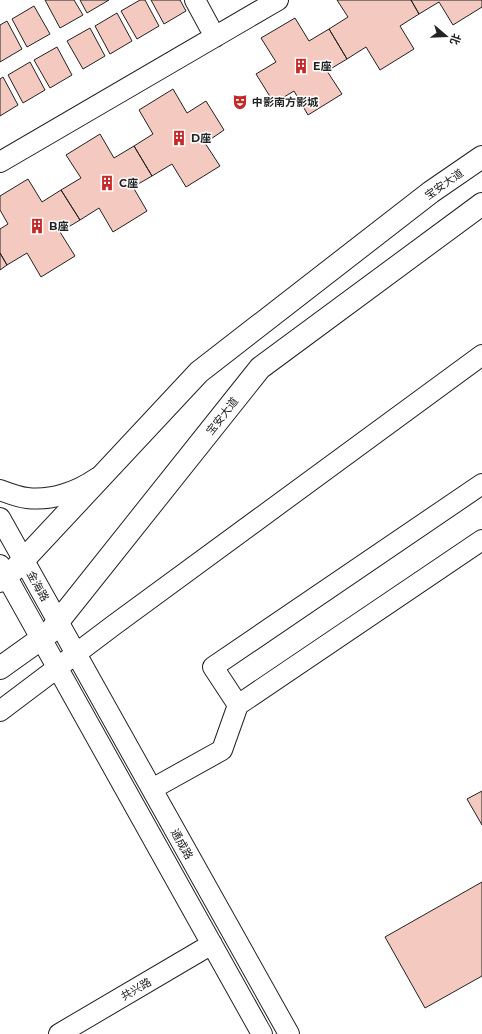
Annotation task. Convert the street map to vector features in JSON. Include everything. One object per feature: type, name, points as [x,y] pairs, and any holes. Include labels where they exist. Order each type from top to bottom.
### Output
[{"type":"main road","name":"宝安大道","points":[[2,574],[14,569],[23,560],[199,372],[431,192],[482,157]]},
{"type":"main road","name":"宝安大道","points":[[0,668],[50,633],[260,368],[482,204]]},
{"type":"street","points":[[194,0],[215,37]]},
{"type":"street","points":[[0,162],[278,0]]},
{"type":"street","points":[[0,711],[114,625],[482,355]]},
{"type":"street","points":[[0,490],[26,498],[42,499],[58,496],[90,484],[104,474]]},
{"type":"street","points":[[238,705],[213,668],[482,484]]},
{"type":"street","name":"金海路","points":[[0,518],[76,654]]},
{"type":"street","points":[[152,789],[222,750],[238,705],[482,540]]},
{"type":"street","name":"金海路","points":[[2,574],[57,668]]},
{"type":"street","name":"通成路","points":[[76,654],[289,1034]]},
{"type":"street","name":"通成路","points":[[57,668],[262,1034]]},
{"type":"street","name":"共兴路","points":[[59,1034],[212,944]]},
{"type":"building","points":[[45,0],[74,0],[83,15],[60,28]]},
{"type":"building","points":[[80,0],[109,0],[87,13]]},
{"type":"building","points":[[140,0],[145,0],[159,26],[137,39],[121,11]]},
{"type":"building","points":[[151,0],[180,0],[186,11],[164,24]]},
{"type":"building","points":[[337,0],[411,0],[419,14],[400,26],[414,49],[380,70],[366,47],[347,59],[329,29],[348,17]]},
{"type":"building","points":[[411,0],[482,0],[482,7],[453,25],[439,2],[419,14]]},
{"type":"building","points":[[34,6],[50,34],[27,47],[12,19]]},
{"type":"building","points":[[117,13],[132,41],[110,54],[95,26]]},
{"type":"building","name":"E座","points":[[295,18],[309,41],[329,29],[347,59],[327,71],[342,94],[308,115],[294,91],[274,103],[256,74],[276,62],[261,38]]},
{"type":"building","points":[[7,21],[22,49],[0,62],[0,25]]},
{"type":"building","points":[[90,28],[105,56],[83,69],[67,41]]},
{"type":"building","points":[[57,47],[72,75],[50,88],[34,60]]},
{"type":"building","points":[[30,62],[45,90],[23,103],[8,75]]},
{"type":"building","points":[[3,77],[18,105],[0,116],[0,79]]},
{"type":"building","name":"D座","points":[[173,89],[187,113],[206,101],[224,130],[205,143],[220,166],[186,187],[172,164],[152,176],[134,146],[153,134],[139,110]]},
{"type":"building","name":"C座","points":[[100,134],[114,158],[134,146],[152,176],[133,187],[147,211],[113,232],[99,208],[80,220],[61,190],[81,178],[66,155]]},
{"type":"building","name":"B座","points":[[28,179],[42,202],[61,190],[80,220],[60,232],[75,256],[41,277],[27,253],[7,265],[0,253],[0,229],[8,224],[0,210],[0,196]]},
{"type":"building","points":[[0,253],[7,265],[0,270]]},
{"type":"building","points":[[482,791],[482,825],[467,799]]},
{"type":"building","points":[[482,882],[482,976],[425,1008],[385,937]]},
{"type":"place","name":"E座","points":[[301,66]]},
{"type":"place","name":"中影南方影城","points":[[240,102]]},
{"type":"place","name":"D座","points":[[179,138]]},
{"type":"place","name":"C座","points":[[107,183]]},
{"type":"place","name":"B座","points":[[37,226]]}]
